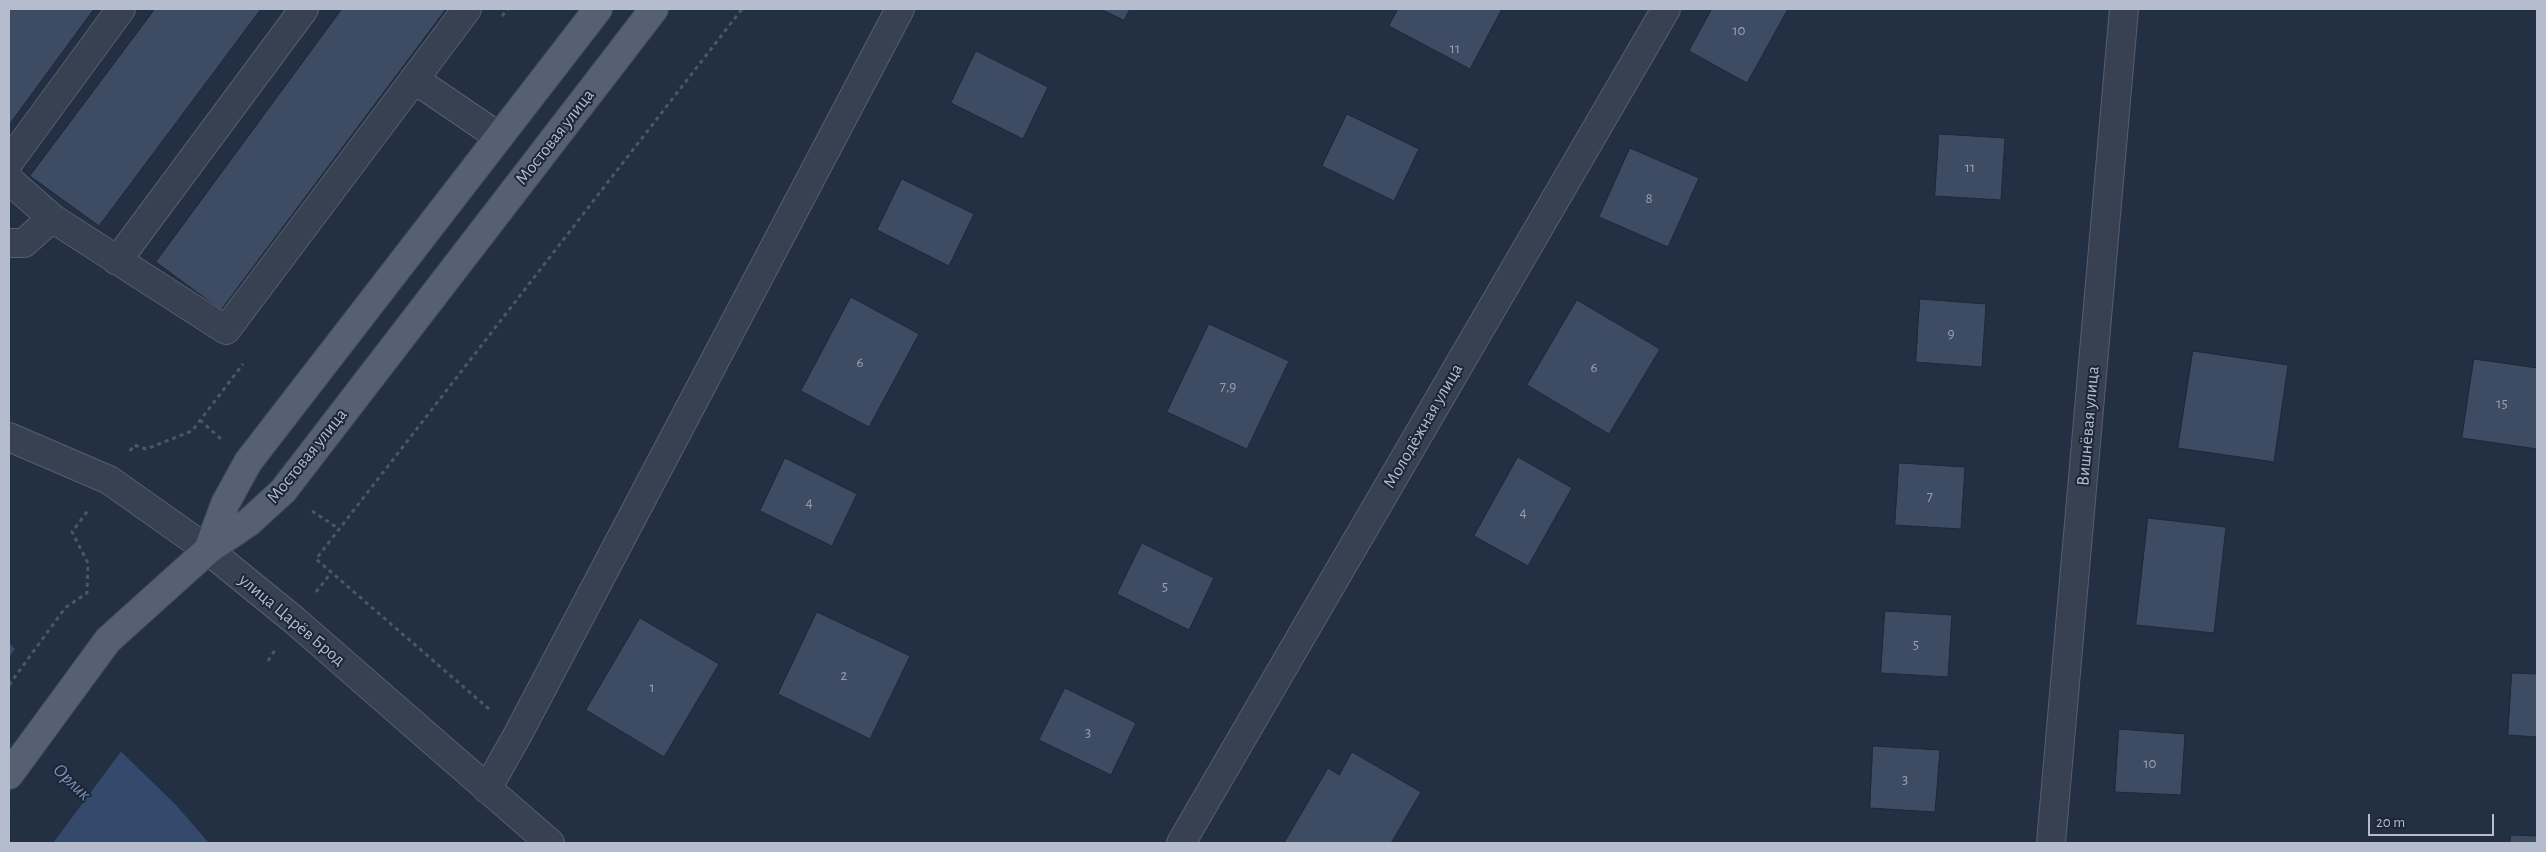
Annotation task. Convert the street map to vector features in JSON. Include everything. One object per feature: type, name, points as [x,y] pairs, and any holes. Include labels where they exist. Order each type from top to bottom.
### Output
[{"type":"main road","points":[[208,550],[225,504],[248,462],[598,9]]},
{"type":"main road","name":"Мостовая улица","points":[[9,775],[108,640],[208,550],[249,522],[283,491],[654,9]]},
{"type":"street","points":[[9,162],[121,9]]},
{"type":"street","points":[[117,261],[304,9]]},
{"type":"street","points":[[9,180],[52,218],[226,330],[467,9]]},
{"type":"street","points":[[487,789],[518,734],[900,9]]},
{"type":"street","name":"Молодёжная улица","points":[[1181,843],[1666,9]]},
{"type":"street","name":"Вишнёвая улица","points":[[2051,843],[2124,9]]},
{"type":"street","points":[[414,79],[499,137]]},
{"type":"street","points":[[9,243],[24,243],[52,218]]},
{"type":"street","name":"улица Царёв Брод","points":[[9,437],[109,480],[208,550],[294,620],[550,843]]},
{"type":"path","points":[[518,734],[316,559],[742,9]]},
{"type":"path","points":[[9,685],[65,608]]},
{"type":"water","name":"Орлик","points":[[9,643],[176,805],[209,843],[51,843],[9,803]]},
{"type":"pier","points":[[17,647],[123,749],[53,843],[47,843],[9,806],[9,657]]},
{"type":"building","points":[[9,9],[94,9],[9,125]]},
{"type":"building","points":[[155,9],[261,9],[99,226],[30,176]]},
{"type":"building","points":[[342,9],[446,9],[221,310],[156,262]]},
{"type":"building","points":[[1101,9],[1130,9],[1124,20]]},
{"type":"building","points":[[1398,9],[1502,9],[1470,69],[1389,26]]},
{"type":"building","points":[[1712,9],[1788,9],[1747,83],[1689,51]]},
{"type":"building","points":[[976,51],[1048,87],[1023,139],[951,103]]},
{"type":"building","points":[[1347,114],[1419,149],[1394,201],[1322,166]]},
{"type":"building","points":[[1939,134],[2005,138],[2001,200],[1935,196]]},
{"type":"building","points":[[1630,148],[1699,178],[1668,247],[1599,217]]},
{"type":"building","points":[[902,179],[974,214],[949,266],[877,230]]},
{"type":"building","points":[[851,297],[919,334],[869,427],[801,391]]},
{"type":"building","points":[[1920,299],[1986,304],[1982,367],[1916,362]]},
{"type":"building","points":[[1577,300],[1660,349],[1609,434],[1527,385]]},
{"type":"building","points":[[1209,324],[1289,361],[1247,449],[1167,412]]},
{"type":"building","points":[[2193,351],[2288,365],[2274,462],[2178,448]]},
{"type":"building","points":[[2474,359],[2537,368],[2537,449],[2462,438]]},
{"type":"building","points":[[1518,457],[1572,488],[1528,566],[1474,536]]},
{"type":"building","points":[[785,458],[857,494],[832,546],[760,511]]},
{"type":"building","points":[[1899,463],[1965,467],[1961,529],[1895,525]]},
{"type":"building","points":[[2148,518],[2226,527],[2214,633],[2136,625]]},
{"type":"building","points":[[1142,543],[1214,578],[1189,630],[1117,594]]},
{"type":"building","points":[[1885,611],[1952,615],[1948,677],[1881,673]]},
{"type":"building","points":[[817,612],[910,656],[870,739],[778,694]]},
{"type":"building","points":[[640,618],[719,664],[664,757],[586,710]]},
{"type":"building","points":[[2512,673],[2537,674],[2537,737],[2508,735]]},
{"type":"building","points":[[1065,688],[1136,723],[1111,775],[1039,740]]},
{"type":"building","points":[[2119,729],[2185,734],[2181,795],[2115,792]]},
{"type":"building","points":[[1873,746],[1940,750],[1935,812],[1870,808]]},
{"type":"building","points":[[1352,752],[1421,792],[1391,843],[1284,843],[1328,768],[1339,775]]},
{"type":"building","points":[[2511,835],[2537,836],[2537,843],[2510,843]]}]
